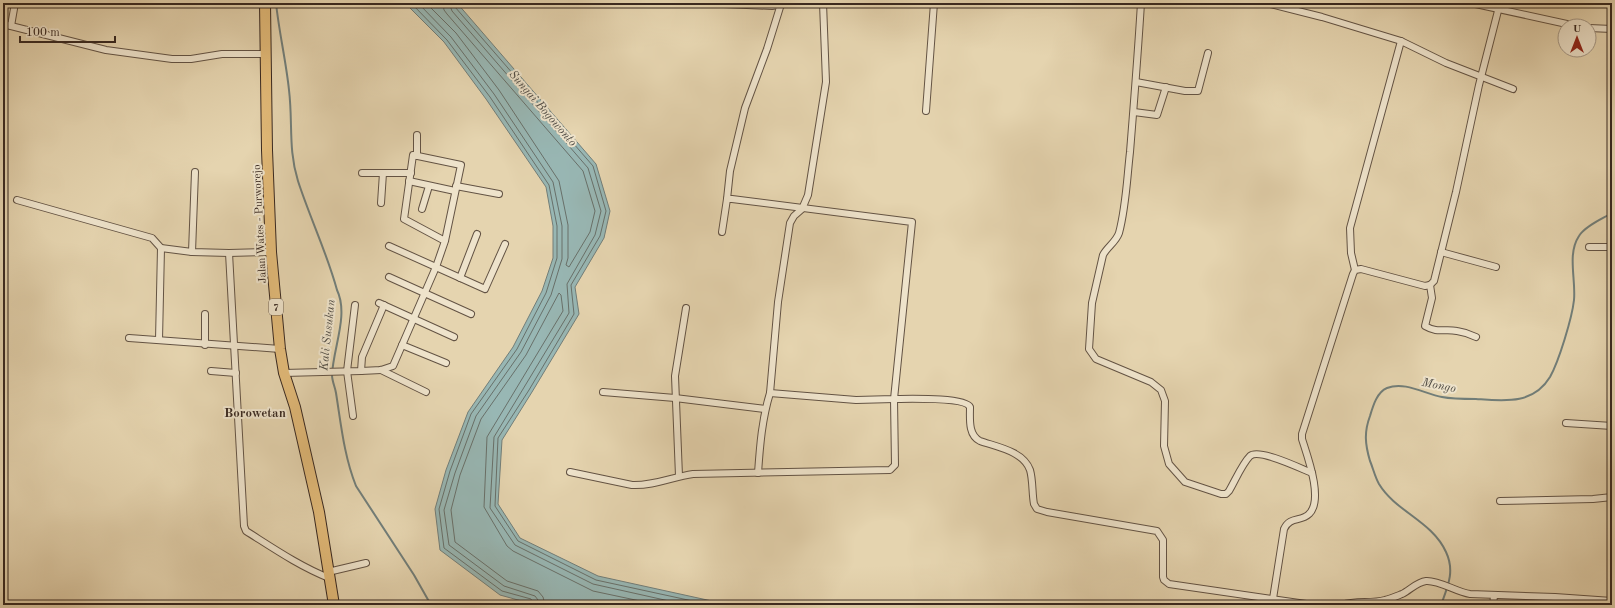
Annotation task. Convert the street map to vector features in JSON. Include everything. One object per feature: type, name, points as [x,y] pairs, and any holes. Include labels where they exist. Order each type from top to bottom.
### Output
[{"type":"highway","name":"Jalan Wates - Purworejo","points":[[265,3],[271,252],[280,349],[284,373],[295,407],[319,512],[334,605]]},
{"type":"street","points":[[10,26],[15,3]]},
{"type":"street","points":[[701,3],[772,6],[783,4],[745,108],[730,171],[722,232]]},
{"type":"street","points":[[758,473],[760,438],[765,409],[770,393],[785,249],[791,220],[802,209],[808,195],[826,82],[823,3]]},
{"type":"street","points":[[926,111],[934,3]]},
{"type":"street","points":[[1141,3],[1134,112],[1126,193],[1119,233],[1116,240],[1105,251],[1092,303],[1089,349],[1096,358],[1151,382],[1161,390],[1165,401],[1164,446],[1173,470],[1185,482],[1221,494],[1226,494],[1250,457],[1256,454],[1270,457],[1312,473]]},
{"type":"street","points":[[1266,3],[1322,17],[1401,41],[1446,63],[1513,89]]},
{"type":"street","points":[[1471,3],[1557,22]]},
{"type":"street","points":[[1355,270],[1369,270],[1425,286],[1434,282],[1440,252],[1456,192],[1481,76],[1500,3]]},
{"type":"street","points":[[3,24],[106,50],[172,59],[191,59],[224,53],[266,54]]},
{"type":"street","points":[[1597,28],[1612,29]]},
{"type":"street","points":[[1273,602],[1284,528],[1289,522],[1305,516],[1310,512],[1314,501],[1312,473],[1302,439],[1302,434],[1355,270],[1351,253],[1350,228],[1401,41]]},
{"type":"street","points":[[1136,82],[1198,92],[1208,53]]},
{"type":"street","points":[[1134,112],[1157,115],[1166,88]]},
{"type":"street","points":[[417,135],[417,156]]},
{"type":"street","points":[[284,373],[381,370],[393,366],[436,267],[445,241],[460,165],[413,156],[404,219],[445,241]]},
{"type":"street","points":[[192,252],[196,172]]},
{"type":"street","points":[[362,173],[411,173]]},
{"type":"street","points":[[381,203],[383,173]]},
{"type":"street","points":[[409,181],[429,186],[499,194]]},
{"type":"street","points":[[422,209],[429,186]]},
{"type":"street","points":[[570,472],[641,485],[656,483],[679,476],[713,473],[892,469],[895,465],[894,399],[912,222],[802,209],[739,199],[727,200]]},
{"type":"street","points":[[17,200],[152,238],[161,248],[192,252],[271,252]]},
{"type":"street","points":[[460,278],[477,234]]},
{"type":"street","points":[[389,246],[485,290],[505,244]]},
{"type":"street","points":[[1589,246],[1612,246]]},
{"type":"street","points":[[159,340],[161,248]]},
{"type":"street","points":[[1440,252],[1496,267]]},
{"type":"street","points":[[229,253],[242,501],[245,529],[313,572],[329,575],[366,563]]},
{"type":"street","points":[[389,277],[471,314]]},
{"type":"street","points":[[1430,285],[1432,298],[1425,326],[1439,332],[1448,330],[1457,331],[1476,337]]},
{"type":"street","points":[[361,371],[362,357],[382,304],[454,337]]},
{"type":"street","points":[[353,416],[347,371],[355,305]]},
{"type":"street","points":[[679,476],[675,376],[686,308]]},
{"type":"street","points":[[205,314],[205,345]]},
{"type":"street","points":[[129,338],[205,345],[280,349]]},
{"type":"street","points":[[402,345],[446,363]]},
{"type":"street","points":[[381,370],[426,392]]},
{"type":"street","points":[[211,372],[236,373]]},
{"type":"street","points":[[603,392],[676,398],[765,409]]},
{"type":"street","points":[[770,393],[856,400],[933,399],[965,402],[968,404],[971,429],[975,438],[1016,454],[1026,463],[1030,471],[1034,504],[1037,509],[1157,531],[1162,540],[1163,577],[1169,584],[1273,602],[1313,605]]},
{"type":"street","points":[[1566,423],[1612,426]]},
{"type":"street","points":[[1500,501],[1593,499],[1612,497]]},
{"type":"street","points":[[1342,605],[1348,603],[1384,600],[1402,594],[1418,583],[1426,581],[1434,582],[1462,593],[1494,596],[1555,597],[1612,601]]},
{"type":"street","points":[[1493,605],[1494,596]]},
{"type":"water","name":"Sungai Bogowonto","points":[[405,3],[457,3],[596,164],[610,211],[604,238],[575,287],[579,314],[502,440],[498,504],[520,538],[598,576],[730,605],[536,605],[500,595],[440,550],[435,509],[446,470],[468,412],[513,347],[542,291],[553,258],[553,226],[546,187],[486,99],[444,42]]},
{"type":"waterway","name":"Kali Susukan","points":[[276,3],[289,90],[292,147],[295,169],[340,300],[341,321],[333,365],[332,380],[336,393],[343,440],[352,475],[356,486],[414,575],[431,605]]},
{"type":"waterway","name":"Mongo","points":[[1441,605],[1450,578],[1449,559],[1440,541],[1432,532],[1386,494],[1379,484],[1370,461],[1366,444],[1368,422],[1374,404],[1378,396],[1384,390],[1394,386],[1408,387],[1442,397],[1458,399],[1507,400],[1526,397],[1535,393],[1543,386],[1554,370],[1568,328],[1574,300],[1573,251],[1575,243],[1585,229],[1612,213]]},
{"type":"district","name":"Borowetan","points":[[255,412]]}]
